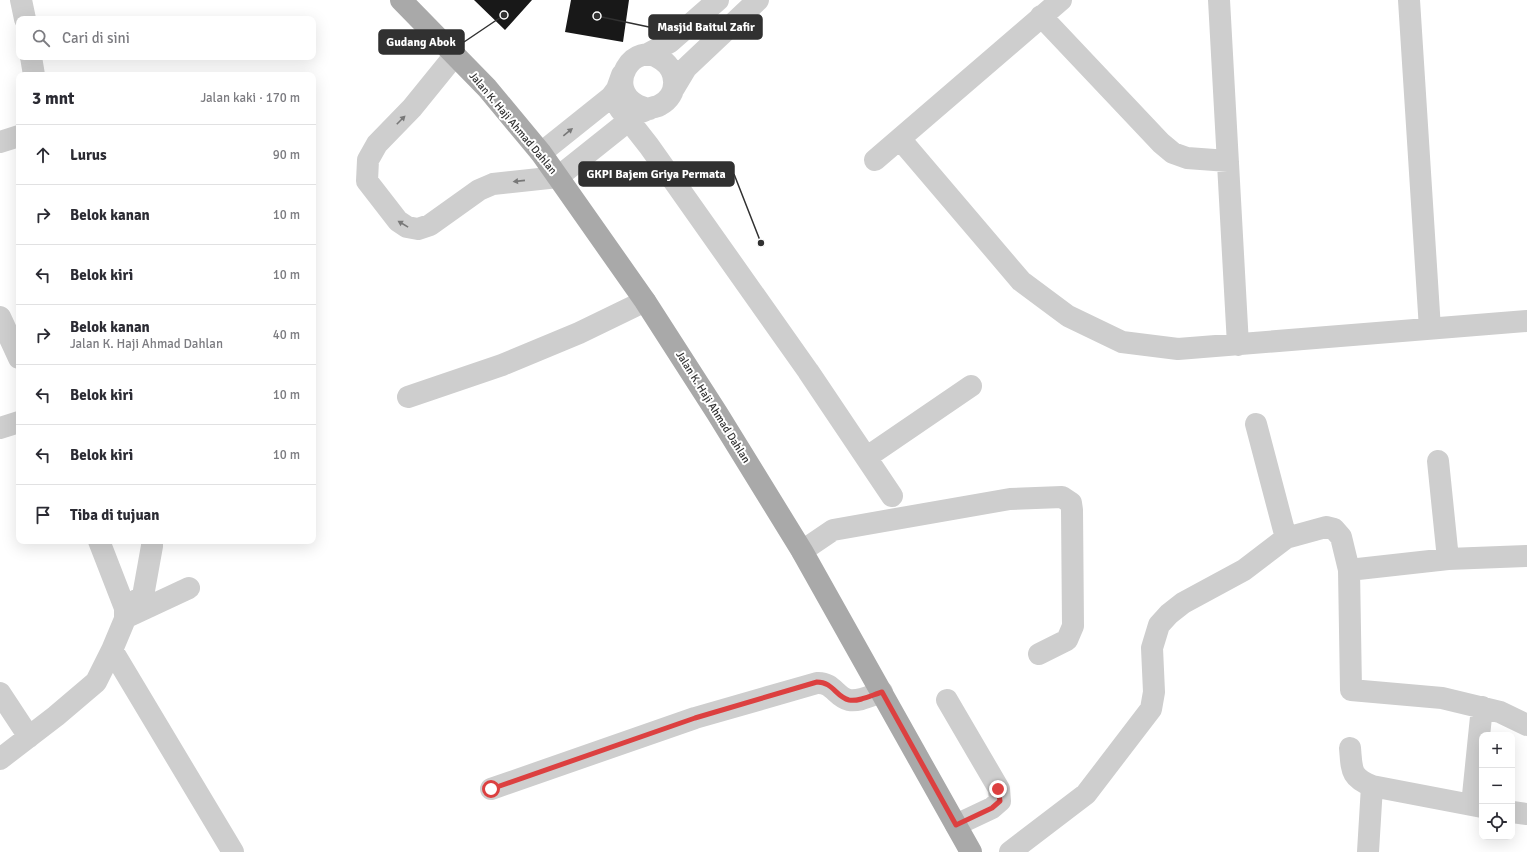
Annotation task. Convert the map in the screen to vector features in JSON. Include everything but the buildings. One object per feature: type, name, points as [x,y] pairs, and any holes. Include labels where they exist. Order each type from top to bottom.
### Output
[{"type":"main road","name":"Jalan K. Haji Ahmad Dahlan","points":[[402,0],[545,150],[562,174],[721,419],[802,551],[971,852]]},
{"type":"street","points":[[21,0],[24,16]]},
{"type":"street","points":[[545,150],[611,97],[617,89],[627,65],[635,58],[646,55],[670,42],[718,0]]},
{"type":"street","points":[[622,75],[622,87],[628,98],[637,106],[648,108],[660,106],[669,98],[686,68],[758,0]]},
{"type":"street","points":[[875,160],[1061,0]]},
{"type":"street","points":[[1219,0],[1238,345]]},
{"type":"street","points":[[1409,0],[1430,329]]},
{"type":"street","points":[[1041,16],[1161,143],[1173,153],[1187,158],[1228,161]]},
{"type":"street","points":[[455,55],[412,108],[377,144],[368,160],[367,181],[398,221],[407,227],[418,229],[430,225],[479,190],[493,184],[562,174],[629,120],[648,108]]},
{"type":"street","points":[[646,55],[658,57],[668,64],[674,75],[674,88]]},
{"type":"street","points":[[32,60],[34,72]]},
{"type":"street","points":[[611,97],[804,365],[892,496]]},
{"type":"street","points":[[0,142],[16,137]]},
{"type":"street","points":[[900,139],[1021,281],[1068,316],[1122,342],[1178,348],[1238,345],[1527,321]]},
{"type":"street","points":[[408,397],[502,365],[579,333],[645,301]]},
{"type":"street","points":[[0,317],[16,352]]},
{"type":"street","points":[[867,457],[971,386]]},
{"type":"street","points":[[0,428],[16,423]]},
{"type":"street","points":[[1256,424],[1286,538]]},
{"type":"street","points":[[1438,461],[1448,559]]},
{"type":"street","points":[[802,551],[833,530],[1010,499],[1062,497],[1071,503],[1072,510],[1073,626],[1067,640],[1039,654]]},
{"type":"street","points":[[1010,852],[1086,794],[1151,709],[1154,692],[1152,648],[1158,625],[1183,603],[1244,570],[1286,538],[1326,527],[1334,529],[1341,537],[1349,570],[1351,690],[1442,698],[1500,712],[1527,725]]},
{"type":"street","points":[[100,544],[125,613]]},
{"type":"street","points":[[0,759],[96,682],[112,650],[125,613],[143,596],[152,544]]},
{"type":"street","points":[[1349,570],[1448,559],[1527,556]]},
{"type":"street","points":[[125,613],[189,588]]},
{"type":"street","points":[[112,650],[233,852]]},
{"type":"street","points":[[491,789],[695,718],[817,682],[824,682],[847,700],[855,700],[882,692]]},
{"type":"street","points":[[0,692],[29,737]]},
{"type":"street","points":[[947,700],[998,789],[1000,801],[992,808],[956,825]]},
{"type":"street","points":[[1350,748],[1351,764],[1355,776],[1360,781],[1372,786],[1477,806],[1482,707]]},
{"type":"street","points":[[1368,852],[1372,786]]},
{"type":"street","points":[[1515,812],[1527,814]]},
{"type":"place","name":"Gudang Abok","points":[[504,15]]},
{"type":"place","name":"Masjid Baitul Zafir","points":[[597,16]]},
{"type":"place","name":"GKPI Bajem Griya Permata","points":[[761,243]]},
{"type":"route","points":[[491,789],[695,718],[817,682],[824,682],[847,700],[855,700],[882,692],[956,825],[992,808],[1000,801],[998,789]]}]
